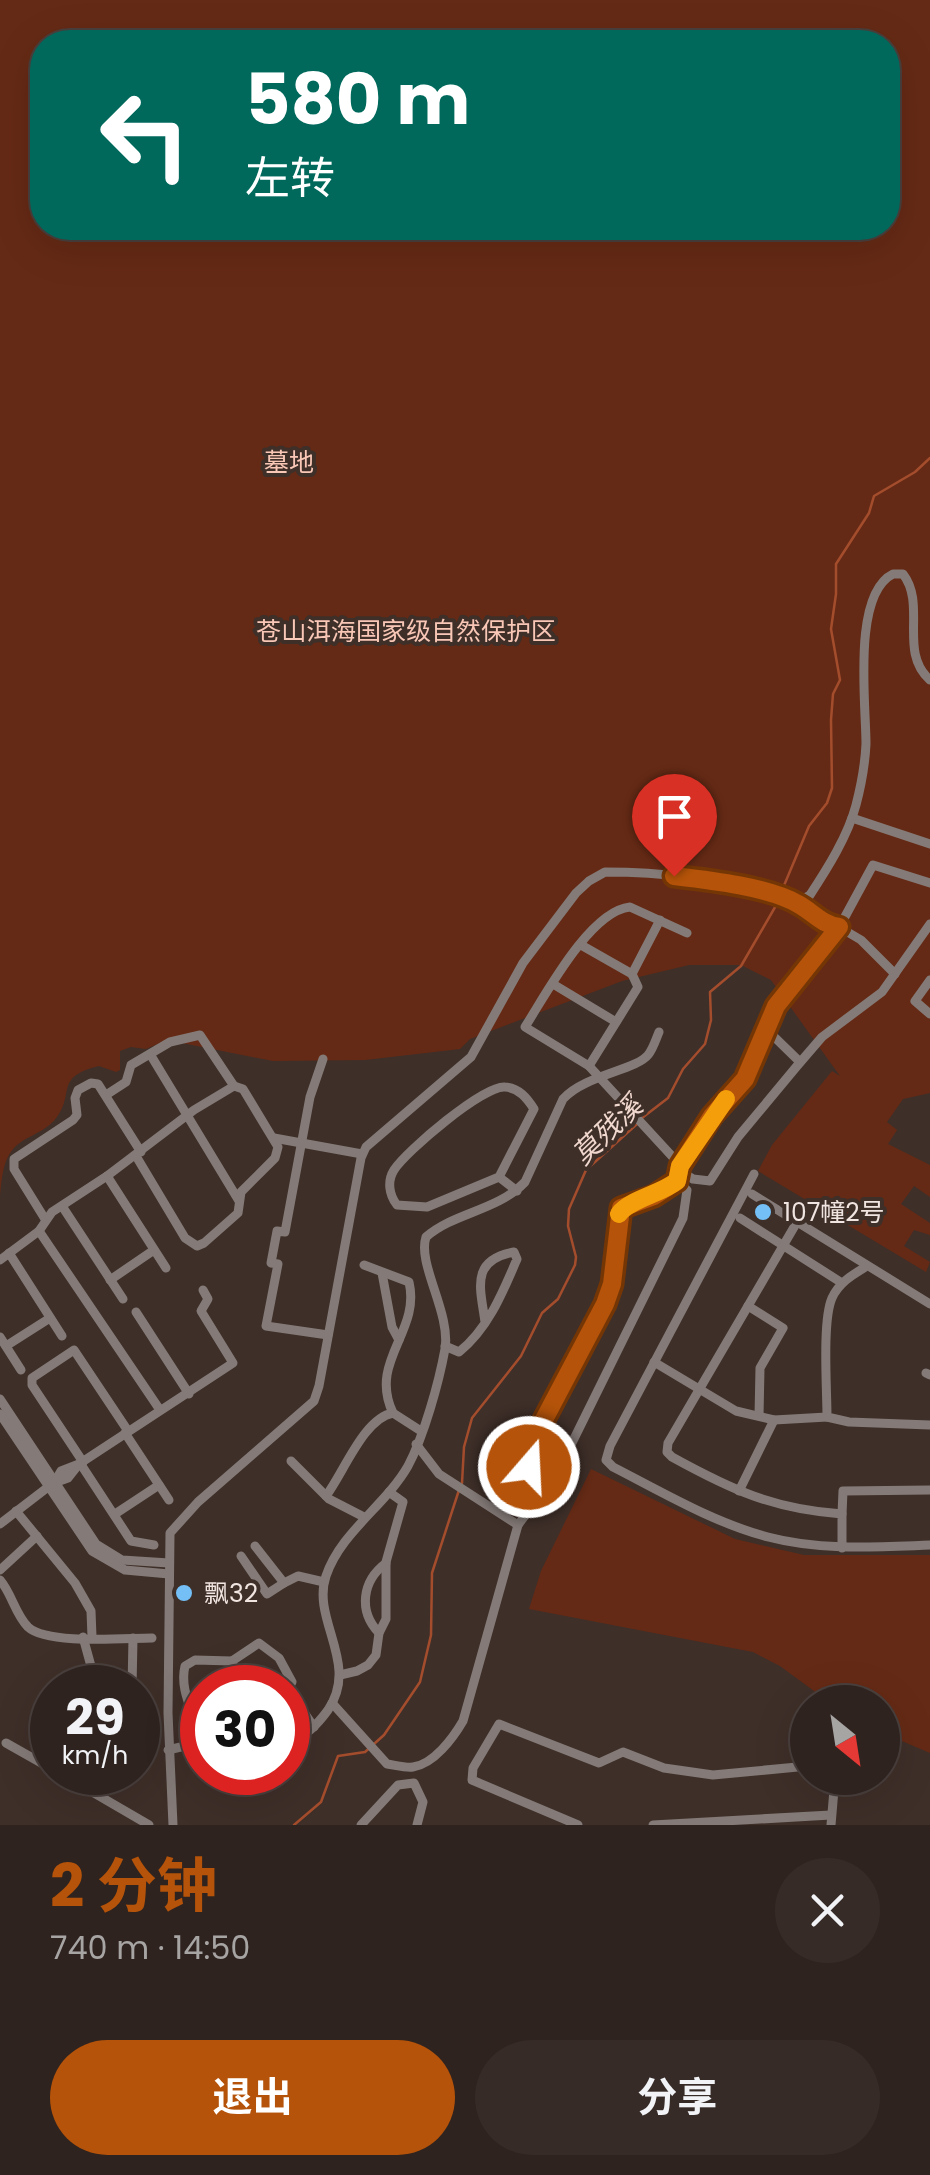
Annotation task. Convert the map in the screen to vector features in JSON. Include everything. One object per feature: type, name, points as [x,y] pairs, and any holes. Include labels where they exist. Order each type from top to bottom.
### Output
[{"type":"street","points":[[795,902],[813,890],[852,818],[865,755],[864,668],[872,605],[881,582],[893,574],[903,574],[908,580],[913,654],[930,680]]},
{"type":"street","points":[[852,818],[930,844]]},
{"type":"street","points":[[541,1494],[527,1458],[529,1448],[605,1304],[612,1284],[621,1208],[654,1196],[679,1173],[712,1116],[745,1079],[776,1006],[839,927],[873,865],[930,884]]},
{"type":"street","points":[[173,1825],[168,1750],[170,1533],[178,1520],[314,1401],[362,1154],[372,1139],[471,1057],[523,963],[567,904],[605,872],[731,884],[795,902],[827,925],[839,927],[861,940],[895,974]]},
{"type":"street","points":[[687,932],[630,906],[620,908],[595,926],[526,1027],[589,1066],[640,1121],[687,1190]]},
{"type":"street","points":[[632,974],[660,920]]},
{"type":"street","points":[[679,1173],[710,1181],[738,1137],[800,1062],[822,1037],[882,992],[930,924]]},
{"type":"street","points":[[581,945],[632,974],[638,987],[589,1066]]},
{"type":"street","points":[[930,980],[915,1001],[930,1014]]},
{"type":"street","points":[[552,984],[616,1022]]},
{"type":"street","points":[[765,1028],[800,1062]]},
{"type":"street","points":[[310,1730],[332,1703],[340,1675],[324,1582],[335,1556],[408,1465],[446,1346],[442,1307],[424,1251],[426,1237],[440,1227],[498,1203],[516,1190],[525,1182],[563,1099],[576,1087],[644,1058],[659,1032]]},
{"type":"street","points":[[45,1219],[14,1168],[14,1159],[73,1120],[77,1115],[78,1090],[96,1083],[106,1094],[185,1238],[193,1245],[204,1243],[238,1213],[241,1192],[277,1155],[274,1138],[202,1035],[176,1040],[130,1066],[126,1082],[106,1094]]},
{"type":"street","points":[[150,1054],[239,1201]]},
{"type":"street","points":[[323,1058],[310,1097],[285,1232],[277,1231],[271,1263],[278,1264],[266,1326],[328,1335]]},
{"type":"street","points":[[62,1336],[4,1257],[39,1231],[45,1219],[62,1206],[234,1086]]},
{"type":"street","points":[[508,1086],[526,1096],[534,1109],[499,1176],[427,1208],[397,1205],[389,1185],[394,1170],[451,1119],[493,1088],[508,1086]]},
{"type":"street","points":[[274,1138],[362,1154]]},
{"type":"street","points":[[754,1174],[605,1455],[609,1464],[747,1531],[772,1538],[842,1548],[930,1545]]},
{"type":"street","points":[[107,1176],[166,1268]]},
{"type":"street","points":[[499,1176],[516,1190]]},
{"type":"street","points":[[387,1764],[416,1767],[437,1754],[463,1721],[518,1525],[568,1453],[683,1218],[692,1179]]},
{"type":"street","points":[[752,1194],[930,1304]]},
{"type":"street","points":[[62,1206],[123,1300]]},
{"type":"street","points":[[740,1218],[842,1283]]},
{"type":"street","points":[[797,1222],[668,1443],[668,1452],[739,1491],[787,1508],[842,1514]]},
{"type":"street","points":[[39,1231],[160,1410]]},
{"type":"street","points":[[110,1280],[154,1250]]},
{"type":"street","points":[[446,1346],[459,1352],[470,1343],[485,1322],[497,1304],[517,1259],[514,1252],[501,1254],[486,1267],[478,1286],[485,1322]]},
{"type":"street","points":[[364,1265],[409,1282],[412,1296],[399,1340],[387,1363],[385,1396],[393,1413],[421,1430]]},
{"type":"street","points":[[827,1418],[826,1355],[831,1300],[842,1283],[867,1266]]},
{"type":"street","points":[[382,1273],[392,1327],[399,1340]]},
{"type":"street","points":[[0,1524],[51,1485],[68,1478],[81,1463],[233,1363],[202,1311],[208,1299],[203,1290]]},
{"type":"street","points":[[748,1306],[783,1328],[760,1368],[759,1416]]},
{"type":"street","points":[[136,1312],[189,1394]]},
{"type":"street","points":[[21,1370],[3,1342],[50,1318]]},
{"type":"street","points":[[154,1546],[134,1544],[32,1385],[32,1378],[74,1350],[169,1500]]},
{"type":"street","points":[[654,1362],[736,1411],[774,1420],[827,1418],[930,1425]]},
{"type":"street","points":[[0,1400],[51,1485]]},
{"type":"street","points":[[326,1496],[371,1422],[393,1413]]},
{"type":"street","points":[[0,1414],[96,1544],[129,1566],[168,1569]]},
{"type":"street","points":[[739,1491],[774,1420]]},
{"type":"street","points":[[416,1444],[439,1474],[518,1525]]},
{"type":"street","points":[[291,1461],[326,1496],[364,1517]]},
{"type":"street","points":[[115,1514],[159,1484]]},
{"type":"street","points":[[842,1548],[843,1491],[930,1490]]},
{"type":"street","points":[[340,1675],[368,1665],[376,1655],[386,1619],[386,1562],[403,1502],[389,1492]]},
{"type":"street","points":[[16,1511],[88,1604],[87,1637],[92,1665]]},
{"type":"street","points":[[0,1570],[37,1536]]},
{"type":"street","points":[[255,1546],[284,1583]]},
{"type":"street","points":[[241,1556],[267,1594],[298,1576],[324,1582]]},
{"type":"street","points":[[379,1633],[366,1617],[366,1590],[386,1562]]},
{"type":"street","points":[[0,1580],[29,1628],[47,1636],[152,1638]]},
{"type":"street","points":[[133,1665],[134,1638]]},
{"type":"street","points":[[187,1665],[196,1660],[232,1660],[258,1643],[279,1658],[292,1682],[288,1689],[314,1727]]},
{"type":"street","points":[[232,1660],[233,1665]]},
{"type":"street","points":[[332,1703],[387,1764],[398,1785]]},
{"type":"street","points":[[578,1825],[472,1780],[473,1768],[499,1724],[599,1764],[623,1752],[664,1768],[712,1775],[790,1768]]},
{"type":"street","points":[[6,1743],[30,1757]]},
{"type":"street","points":[[168,1750],[180,1747]]},
{"type":"street","points":[[416,1767],[414,1783],[422,1802],[417,1825]]},
{"type":"street","points":[[361,1825],[398,1785],[414,1783]]},
{"type":"street","points":[[97,1795],[150,1825]]},
{"type":"street","points":[[653,1825],[831,1820],[833,1795]]},
{"type":"green space","name":"苍山洱海国家级自然保护区","points":[[0,0],[930,0],[930,1093],[903,1099],[887,1122],[897,1130],[888,1144],[930,1165],[930,1197],[914,1186],[901,1204],[930,1223],[930,1235],[914,1230],[904,1246],[930,1262],[926,1272],[758,1171],[772,1145],[832,1071],[840,1076],[771,980],[741,965],[689,965],[622,981],[470,1039],[460,1049],[365,1060],[273,1061],[167,1040],[146,1049],[131,1047],[120,1051],[120,1070],[99,1066],[76,1075],[57,1117],[17,1145],[5,1165],[0,1197]]},
{"type":"green space","points":[[591,1469],[735,1539],[804,1555],[930,1555],[930,1753],[900,1740],[900,1685],[806,1685],[753,1652],[529,1609],[541,1571]]},
{"type":"waterway","name":"莫残溪","points":[[780,895],[809,826],[827,803],[832,788],[831,720],[833,694],[840,680],[831,629],[836,564],[869,513],[874,496],[915,472],[930,458]]},
{"type":"waterway","name":"莫残溪","points":[[642,1118],[668,1098],[683,1069],[705,1044],[711,1020],[710,992],[741,966],[778,902]]},
{"type":"waterway","name":"莫残溪","points":[[462,1483],[464,1447],[472,1418],[521,1356],[542,1313],[558,1299],[575,1265],[569,1209],[586,1170],[637,1124]]},
{"type":"waterway","name":"莫残溪","points":[[294,1825],[321,1802],[338,1756],[365,1752],[384,1735],[420,1682],[431,1635],[432,1573],[459,1490]]},
{"type":"slow traffic","points":[[619,1214],[626,1205],[654,1196],[677,1181],[680,1166],[726,1099]]},
{"type":"place","name":"107幢2号","points":[[763,1212]]},
{"type":"place","name":"飘32","points":[[184,1593]]},
{"type":"route","points":[[529,1467],[529,1448],[605,1304],[612,1284],[621,1208],[654,1196],[677,1181],[680,1166],[712,1116],[745,1079],[776,1006],[839,927],[827,925],[796,902],[731,884],[674,876]]},
{"type":"park label","name":"墓地","points":[[289,462]]}]
